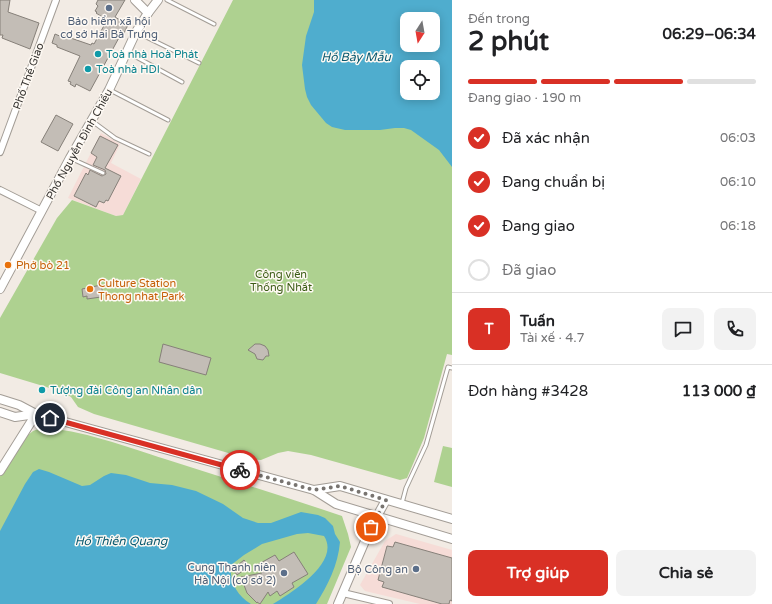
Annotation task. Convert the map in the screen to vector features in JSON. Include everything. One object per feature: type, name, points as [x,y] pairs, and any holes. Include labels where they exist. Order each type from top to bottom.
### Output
[{"type":"street","name":"Phố Thể Giao","points":[[0,152],[56,0]]},
{"type":"street","points":[[135,0],[148,12]]},
{"type":"street","name":"Phố Nguyễn Đình Chiểu","points":[[0,289],[70,158],[109,90],[136,32],[148,12],[158,0]]},
{"type":"street","points":[[0,190],[42,211]]},
{"type":"street","points":[[0,399],[19,404],[36,414],[314,490],[336,504],[452,538]]},
{"type":"street","points":[[0,412],[15,417],[36,414]]},
{"type":"street","points":[[0,471],[36,414]]},
{"type":"street","points":[[314,490],[340,486],[452,519]]},
{"type":"street","points":[[338,604],[371,527],[386,500]]},
{"type":"street","points":[[343,593],[389,604]]},
{"type":"lane","points":[[167,0],[214,24]]},
{"type":"lane","points":[[136,32],[199,63]]},
{"type":"lane","points":[[127,52],[182,82]]},
{"type":"lane","points":[[109,90],[168,120]]},
{"type":"lane","points":[[91,120],[115,138],[149,154]]},
{"type":"lane","points":[[70,158],[103,173]]},
{"type":"lane","points":[[402,504],[406,488],[426,445],[448,367],[452,368]]},
{"type":"shaded area","points":[[101,133],[120,144],[111,163],[141,179],[123,215],[116,216],[68,198]]},
{"type":"shaded area","name":"Bộ Công an","points":[[396,534],[452,550],[452,604],[420,604],[365,591],[360,585],[385,541]]},
{"type":"green space","name":"Công viên Thống Nhất","points":[[233,0],[452,0],[452,355],[447,354],[424,438],[407,478],[400,480],[311,455],[288,451],[278,453],[261,460],[249,459],[94,414],[78,407],[71,397],[63,392],[0,373],[0,318],[57,218],[72,200],[116,216],[123,215]]},
{"type":"green space","name":"Hồ Thiền Quang","points":[[41,428],[56,429],[103,439],[342,516],[351,547],[327,604],[0,604],[0,476],[23,439],[33,431]]},
{"type":"green space","points":[[443,446],[452,448],[452,487],[434,482]]},
{"type":"water","name":"Hồ Bảy Mẫu","points":[[314,0],[452,0],[452,167],[439,150],[411,130],[395,128],[380,130],[345,130],[332,127],[326,123],[311,105],[305,89],[302,65],[306,36],[314,12]]},
{"type":"water","name":"Hồ Thiền Quang","points":[[39,469],[82,486],[90,485],[111,473],[126,475],[150,483],[172,485],[196,491],[223,504],[243,518],[258,523],[271,523],[301,512],[318,515],[325,518],[333,526],[335,534],[340,542],[335,567],[325,590],[316,604],[273,604],[302,584],[312,575],[326,556],[327,546],[324,536],[308,533],[297,534],[262,544],[231,565],[231,577],[235,588],[246,601],[251,604],[0,604],[0,531],[25,484],[33,472]]},
{"type":"building","points":[[0,0],[10,0],[8,12],[39,23],[30,49],[2,38],[3,35],[0,35]]},
{"type":"building","points":[[98,0],[125,0],[115,17],[128,25],[123,35],[121,34],[90,91],[76,84],[75,87],[68,81],[80,56],[57,47],[57,45],[52,43],[55,34],[91,45],[92,43],[94,44],[107,20],[95,11],[98,6],[96,4]]},
{"type":"building","points":[[56,115],[73,124],[58,151],[41,142]]},
{"type":"building","points":[[100,136],[118,145],[105,168],[121,176],[108,201],[106,200],[104,203],[99,201],[96,207],[74,196],[86,173],[88,175],[90,170],[102,176],[106,174],[105,170],[93,165],[97,157],[91,153]]},
{"type":"building","points":[[101,285],[103,294],[100,295],[101,297],[87,299],[87,296],[83,297],[82,289]]},
{"type":"building","points":[[163,344],[211,358],[206,375],[159,362]]},
{"type":"building","points":[[255,344],[265,346],[268,350],[269,356],[266,356],[263,360],[257,359],[255,354],[248,350]]},
{"type":"building","name":"Bộ Công an","points":[[395,542],[452,558],[452,601],[450,600],[449,604],[442,604],[382,587],[384,582],[378,580],[387,546],[393,547]]},
{"type":"building","name":"Cung Thanh niên Hà Nội (cơ sở 2)","points":[[294,552],[308,574],[292,583],[294,587],[280,596],[277,591],[270,596],[268,592],[260,604],[257,603],[247,593],[241,577],[262,573],[257,565],[275,555],[279,561]]},
{"type":"building","points":[[244,560],[249,566],[237,575],[233,569]]},
{"type":"way so far","points":[[240,470],[314,490],[340,486],[386,500],[371,527]]},
{"type":"place","name":"Bảo hiểm xã hội cơ sở Hai Bà Trưng","points":[[109,8]]},
{"type":"place","name":"Toà nhà Hoà Phát","points":[[98,54]]},
{"type":"place","name":"Toà nhà HDI","points":[[88,69]]},
{"type":"place","name":"Phở bò 21","points":[[8,265]]},
{"type":"place","name":"Culture Station Thong nhat Park","points":[[90,289]]},
{"type":"place","name":"Tượng đài Công an Nhân dân","points":[[42,390]]},
{"type":"place","name":"Bộ Công an","points":[[416,569]]},
{"type":"place","name":"Cung Thanh niên Hà Nội (cơ sở 2)","points":[[284,573]]},
{"type":"route","points":[[50,418],[240,470]]}]
